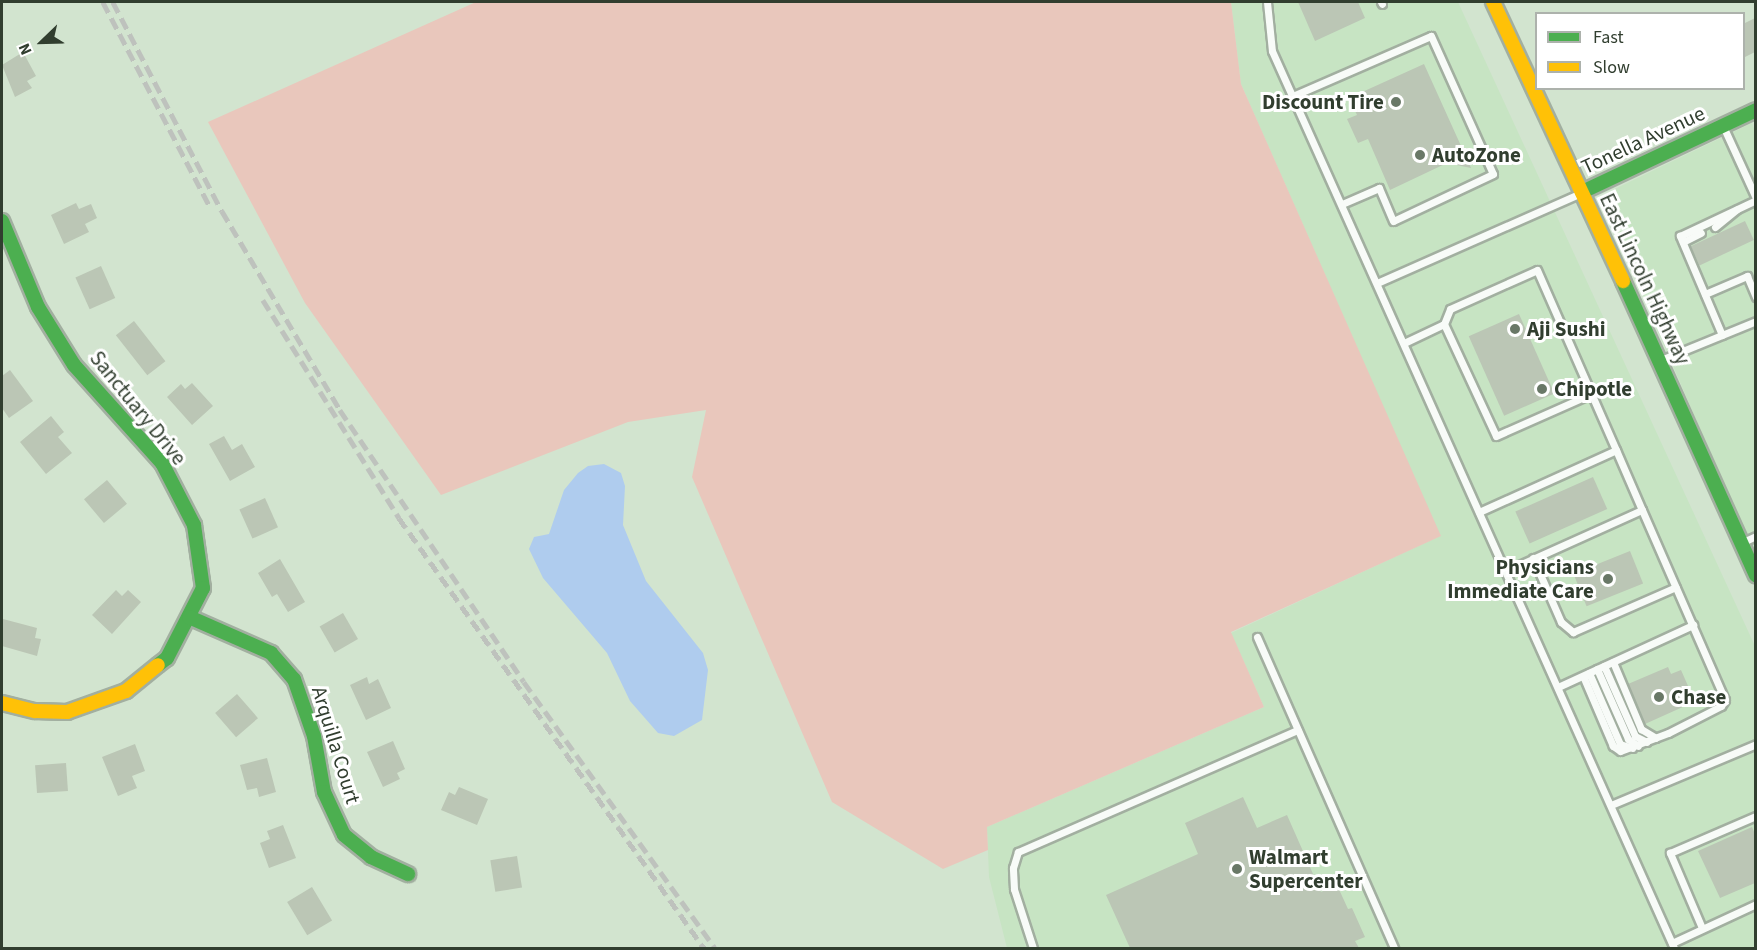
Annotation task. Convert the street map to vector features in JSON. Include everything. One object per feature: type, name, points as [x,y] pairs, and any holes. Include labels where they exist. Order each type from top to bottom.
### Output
[{"type":"street","name":"East Lincoln Highway","points":[[1493,2],[1660,360],[1755,575]]},
{"type":"street","name":"Tonella Avenue","points":[[1581,192],[1755,110]]},
{"type":"street","name":"Sanctuary Drive","points":[[2,221],[38,307],[74,365],[162,464],[195,525],[203,588],[167,658],[141,682],[112,699],[67,712],[35,711],[2,703]]},
{"type":"street","name":"Arquilla Court","points":[[189,617],[230,632],[270,653],[294,679],[314,736],[324,792],[344,835],[371,857],[408,874]]},
{"type":"lane","points":[[1266,2],[1272,51],[1294,95],[1673,946],[1702,928],[1755,904]]},
{"type":"lane","points":[[1294,95],[1431,36],[1493,174],[1393,220],[1379,188],[1342,204]]},
{"type":"lane","points":[[1722,335],[1680,236],[1755,199],[1723,126]]},
{"type":"lane","points":[[1377,283],[1581,192]]},
{"type":"lane","points":[[1715,227],[1739,207]]},
{"type":"lane","points":[[1683,242],[1701,233]]},
{"type":"lane","points":[[1404,343],[1444,324],[1450,309],[1537,270],[1724,692],[1725,700],[1721,706],[1656,738],[1620,751],[1613,746],[1586,674]]},
{"type":"lane","points":[[1705,294],[1747,276],[1755,297]]},
{"type":"lane","points":[[1660,360],[1755,321]]},
{"type":"lane","points":[[1444,324],[1496,436],[1591,394]]},
{"type":"lane","points":[[1479,512],[1616,450]]},
{"type":"lane","points":[[1506,571],[1642,510]]},
{"type":"lane","points":[[1741,543],[1755,536]]},
{"type":"lane","points":[[1533,558],[1561,622],[1573,632],[1676,587]]},
{"type":"lane","points":[[1558,687],[1694,625]]},
{"type":"lane","points":[[1257,637],[1394,948]]},
{"type":"lane","points":[[1613,662],[1641,729],[1656,738]]},
{"type":"lane","points":[[1601,668],[1635,736],[1648,741]]},
{"type":"lane","points":[[1601,668],[1628,739],[1635,747]]},
{"type":"lane","points":[[1033,948],[1014,889],[1013,868],[1018,852],[1297,730]]},
{"type":"lane","points":[[1611,805],[1755,744]]},
{"type":"lane","points":[[1702,928],[1670,853],[1755,816]]},
{"type":"shaded area","points":[[476,2],[1231,2],[1241,84],[1441,536],[1231,632],[1264,707],[987,827],[988,850],[943,869],[832,802],[692,477],[706,410],[628,422],[441,495],[305,303],[208,122]]},
{"type":"shaded area","points":[[1231,2],[1458,2],[1755,646],[1755,948],[1007,948],[989,877],[987,827],[1264,707],[1231,633],[1440,536],[1241,84]]},
{"type":"shaded area","points":[[1752,123],[1755,131],[1755,557],[1600,196]]},
{"type":"water","points":[[604,464],[621,473],[625,486],[623,525],[646,581],[703,653],[708,670],[702,720],[674,736],[658,733],[630,701],[607,653],[543,578],[529,549],[534,537],[549,534],[564,490],[578,473],[588,466]]},
{"type":"building","points":[[1298,2],[1358,2],[1365,18],[1315,41]]},
{"type":"building","points":[[1755,18],[1755,52],[1745,57],[1745,23]]},
{"type":"building","points":[[23,52],[36,76],[27,81],[32,88],[15,97],[2,65]]},
{"type":"building","points":[[1424,64],[1471,168],[1447,163],[1390,190],[1368,139],[1358,143],[1347,119],[1357,115],[1349,98]]},
{"type":"building","points":[[76,203],[79,209],[91,204],[97,218],[85,224],[89,232],[64,244],[51,215]]},
{"type":"building","points":[[1745,221],[1754,240],[1699,265],[1691,246]]},
{"type":"building","points":[[101,266],[115,298],[90,309],[75,277]]},
{"type":"building","points":[[1519,314],[1554,393],[1504,416],[1469,336]]},
{"type":"building","points":[[134,321],[165,361],[147,375],[116,335]]},
{"type":"building","points":[[10,370],[33,401],[9,418],[2,408],[2,376]]},
{"type":"building","points":[[192,383],[213,406],[192,425],[167,397],[181,384],[185,389]]},
{"type":"building","points":[[51,416],[64,432],[58,437],[72,453],[46,474],[20,442]]},
{"type":"building","points":[[224,436],[232,450],[242,444],[255,467],[230,481],[209,444]]},
{"type":"building","points":[[1593,477],[1607,509],[1530,544],[1515,512]]},
{"type":"building","points":[[107,480],[127,504],[104,523],[84,499]]},
{"type":"building","points":[[265,498],[278,527],[252,539],[239,509]]},
{"type":"building","name":"Physicians Immediate Care","points":[[1630,551],[1643,583],[1587,606],[1573,574]]},
{"type":"building","points":[[280,559],[305,602],[288,612],[277,594],[272,597],[258,573]]},
{"type":"building","points":[[116,590],[122,596],[128,590],[141,602],[112,634],[92,615]]},
{"type":"building","points":[[343,613],[358,639],[335,652],[320,626]]},
{"type":"building","points":[[3,619],[37,628],[35,638],[41,639],[37,656],[2,646]]},
{"type":"building","name":"Chase","points":[[1668,667],[1671,674],[1681,670],[1692,695],[1682,699],[1685,706],[1645,724],[1628,684]]},
{"type":"building","points":[[367,677],[369,684],[378,679],[391,708],[366,720],[350,685]]},
{"type":"building","points":[[237,694],[258,718],[236,737],[215,713]]},
{"type":"building","points":[[393,741],[405,769],[397,773],[400,779],[383,787],[367,752]]},
{"type":"building","points":[[135,744],[145,771],[132,776],[137,788],[118,796],[102,757]]},
{"type":"building","points":[[267,758],[276,792],[259,797],[257,788],[247,790],[240,765]]},
{"type":"building","points":[[66,763],[68,791],[37,793],[35,765]]},
{"type":"building","points":[[459,787],[488,799],[477,825],[441,810],[449,792],[455,795]]},
{"type":"building","name":"Walmart Supercenter","points":[[1243,797],[1257,828],[1287,815],[1321,892],[1337,885],[1348,909],[1352,908],[1365,937],[1355,941],[1359,948],[1130,948],[1106,895],[1198,854],[1185,823]]},
{"type":"building","points":[[283,825],[296,858],[269,868],[260,843],[270,839],[267,831]]},
{"type":"building","points":[[1752,827],[1755,834],[1755,883],[1720,898],[1698,851]]},
{"type":"building","points":[[517,856],[522,888],[495,892],[490,860]]},
{"type":"building","points":[[312,887],[332,920],[307,935],[287,902]]},
{"type":"railway","points":[[103,2],[211,209]]},
{"type":"railway","points":[[113,2],[222,211],[340,410],[524,682],[715,948]]},
{"type":"railway","points":[[263,300],[399,518],[704,948]]},
{"type":"traffic: fast","points":[[1582,192],[1756,110]]},
{"type":"traffic: fast","points":[[2,221],[38,307],[74,365],[162,463],[194,525],[203,588],[167,658],[158,665]]},
{"type":"traffic: fast","points":[[1623,281],[1756,575]]},
{"type":"traffic: fast","points":[[189,617],[271,653],[294,679],[314,736],[324,792],[344,835],[371,857],[408,874]]},
{"type":"traffic: slow","points":[[1493,2],[1623,281]]},
{"type":"traffic: slow","points":[[2,703],[35,711],[67,712],[126,691],[158,665]]},
{"type":"place","name":"Discount Tire","points":[[1396,102]]},
{"type":"place","name":"AutoZone","points":[[1420,155]]},
{"type":"place","name":"Aji Sushi","points":[[1515,329]]},
{"type":"place","name":"Chipotle","points":[[1542,389]]},
{"type":"place","name":"Physicians Immediate Care","points":[[1608,579]]},
{"type":"place","name":"Chase","points":[[1659,697]]},
{"type":"place","name":"Walmart Supercenter","points":[[1237,869]]}]
